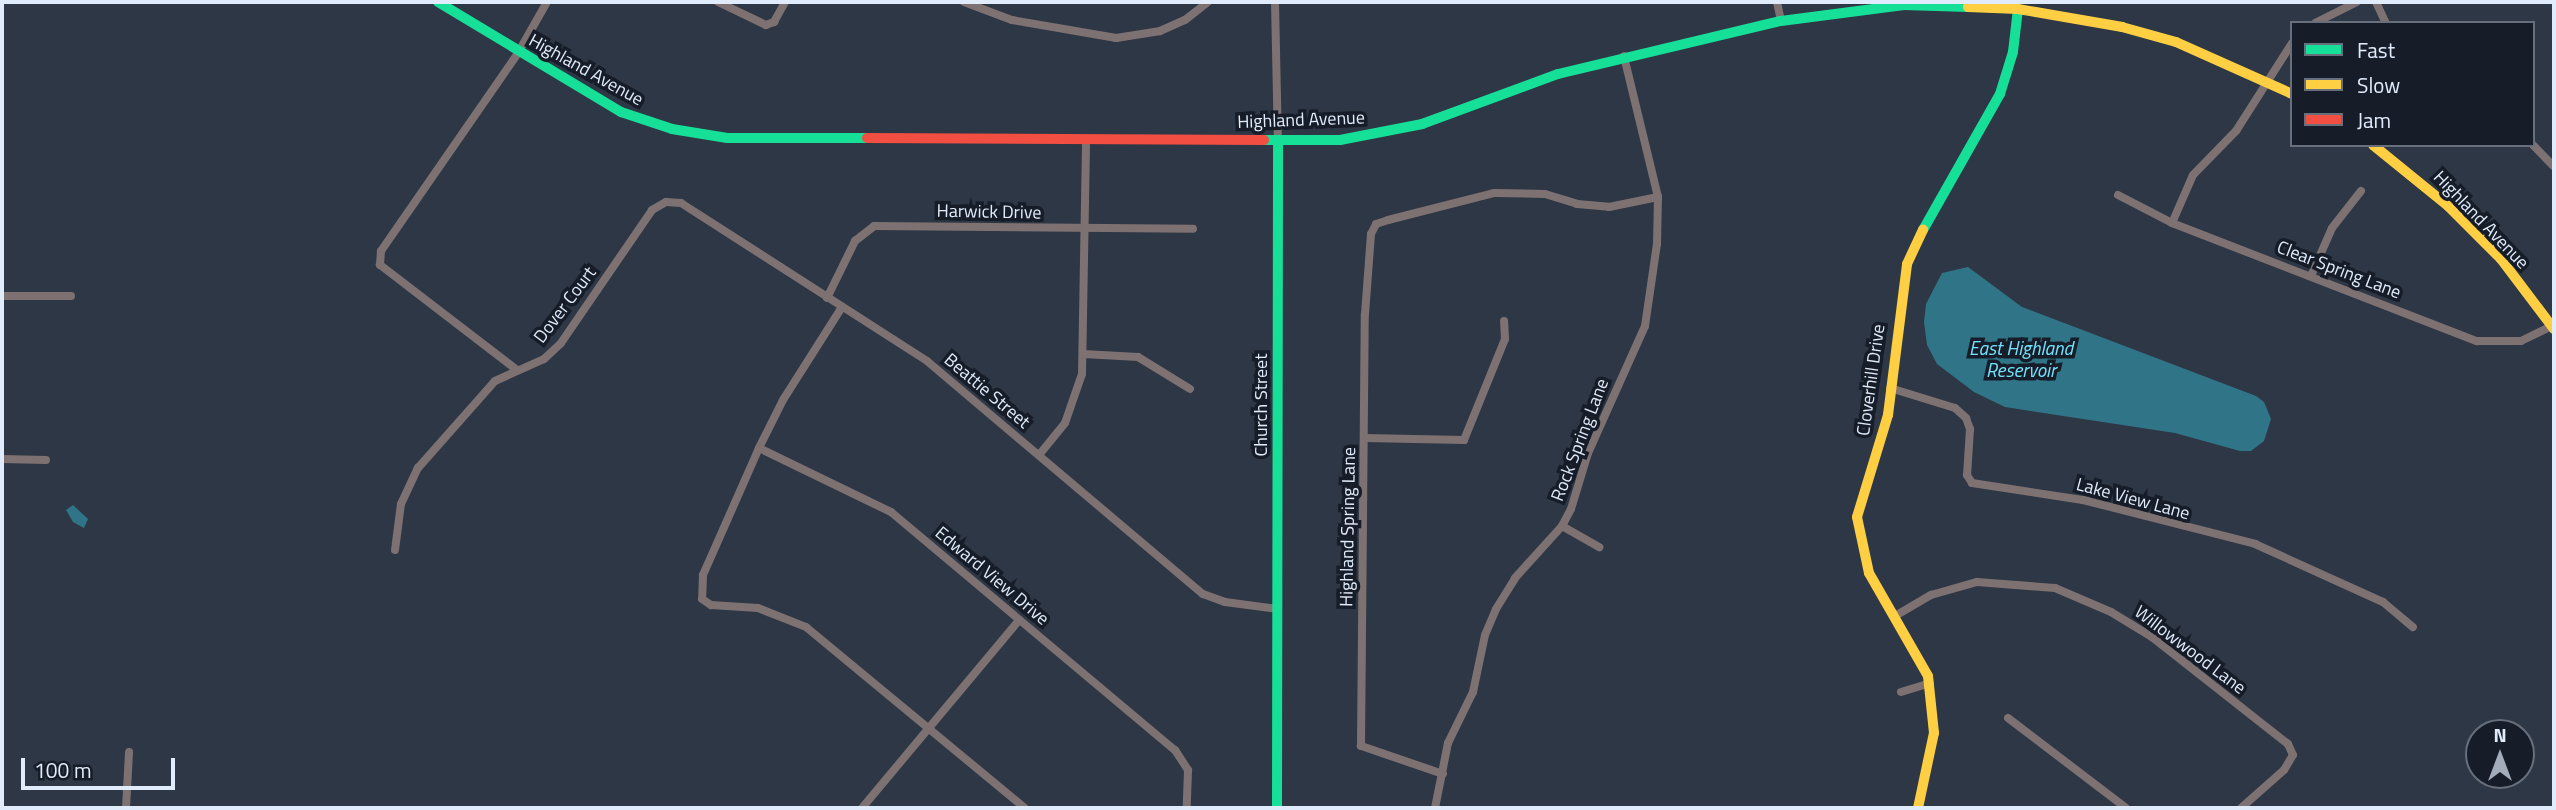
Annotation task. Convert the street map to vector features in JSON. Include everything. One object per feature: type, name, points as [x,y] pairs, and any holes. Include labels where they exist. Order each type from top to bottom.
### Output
[{"type":"main road","name":"Highland Avenue","points":[[439,2],[621,112],[701,135],[1278,140],[1387,134],[1558,74],[1624,57],[1781,21],[1904,5],[2018,6],[2086,19],[2176,42],[2267,80],[2290,93]]},
{"type":"main road","name":"Cloverhill Drive","points":[[1918,808],[1934,733],[1930,683],[1869,573],[1857,517],[1860,495],[1882,438],[1908,264],[1944,187],[2000,94],[2013,52],[2018,6]]},
{"type":"main road","name":"Church Street","points":[[1277,808],[1278,140]]},
{"type":"main road","name":"Highland Avenue","points":[[2375,147],[2448,206],[2501,259],[2553,327]]},
{"type":"street","points":[[517,370],[380,265],[381,251],[518,52],[547,2]]},
{"type":"street","points":[[718,2],[765,24],[774,22],[785,2]]},
{"type":"street","points":[[964,2],[1012,20],[1116,38],[1160,31],[1185,20],[1208,2]]},
{"type":"street","name":"Church Street","points":[[1275,2],[1278,140]]},
{"type":"street","points":[[1777,2],[1781,21]]},
{"type":"street","points":[[2319,21],[2357,2]]},
{"type":"street","points":[[2376,2],[2385,21]]},
{"type":"street","points":[[2172,223],[2193,175],[2236,131],[2290,46]]},
{"type":"street","name":"Rock Spring Lane","points":[[1435,808],[1448,743],[1473,692],[1485,635],[1496,609],[1515,578],[1562,526],[1588,453],[1645,326],[1658,231],[1658,197],[1624,57]]},
{"type":"street","points":[[1039,456],[1071,411],[1083,354],[1086,139]]},
{"type":"street","points":[[2535,147],[2554,167]]},
{"type":"street","points":[[2311,276],[2332,228],[2361,191]]},
{"type":"street","name":"Highland Spring Lane","points":[[1443,774],[1361,747],[1366,314],[1371,234],[1376,224],[1505,192],[1545,194],[1609,207],[1658,197]]},
{"type":"street","name":"Clear Spring Lane","points":[[2118,195],[2172,223],[2477,341],[2521,341],[2553,327]]},
{"type":"street","name":"Beattie Street","points":[[666,202],[681,203],[927,361],[1203,594],[1250,608],[1278,609]]},
{"type":"street","name":"Dover Court","points":[[395,550],[401,504],[418,468],[495,381],[544,359],[561,343],[652,210],[666,202]]},
{"type":"street","name":"Harwick Drive","points":[[827,298],[855,241],[874,226],[1193,229]]},
{"type":"street","points":[[2,296],[71,296]]},
{"type":"street","points":[[842,307],[783,400],[759,448],[702,575],[702,598],[711,605],[758,608],[806,627],[1025,808]]},
{"type":"street","points":[[1365,438],[1464,440],[1505,339],[1504,321]]},
{"type":"street","points":[[1083,354],[1138,358],[1190,389]]},
{"type":"street","name":"Lake View Lane","points":[[1890,388],[1955,408],[1966,418],[1970,429],[1966,475],[1972,483],[2083,500],[2255,544],[2383,602],[2413,627]]},
{"type":"street","name":"Edward View Drive","points":[[759,448],[891,512],[1184,758],[1187,808]]},
{"type":"street","points":[[2,459],[46,460]]},
{"type":"street","points":[[1562,526],[1599,547]]},
{"type":"street","name":"Willowwood Lane","points":[[1895,616],[1956,585],[1977,582],[2055,588],[2111,612],[2152,637],[2288,744],[2292,755],[2284,770],[2241,808]]},
{"type":"street","points":[[862,808],[1018,620]]},
{"type":"street","points":[[1901,692],[1930,683]]},
{"type":"street","points":[[2008,718],[2126,808]]},
{"type":"street","points":[[126,808],[129,752]]},
{"type":"water","name":"East Highland Reservoir","points":[[1968,267],[2022,307],[2256,396],[2264,402],[2271,419],[2264,441],[2251,451],[2240,451],[2175,433],[2005,407],[1974,392],[1937,364],[1927,345],[1924,322],[1926,304],[1942,273]]},
{"type":"water","points":[[73,505],[88,519],[84,528],[73,522],[66,510]]},
{"type":"traffic: fast","points":[[438,2],[621,112],[672,129],[727,138],[867,138]]},
{"type":"traffic: fast","points":[[1264,140],[1340,140],[1422,124],[1558,74],[1781,21],[1904,5],[1968,7]]},
{"type":"traffic: fast","points":[[1923,230],[2000,94],[2013,52],[2018,9]]},
{"type":"traffic: fast","points":[[1277,808],[1278,140]]},
{"type":"traffic: slow","points":[[1968,7],[2018,9],[2122,27],[2176,42],[2290,93]]},
{"type":"traffic: slow","points":[[2375,147],[2448,206],[2501,259],[2554,329]]},
{"type":"traffic: slow","points":[[1918,808],[1934,733],[1928,676],[1869,573],[1857,517],[1888,415],[1907,264],[1923,230]]},
{"type":"traffic: jam","points":[[867,138],[1264,140]]}]
